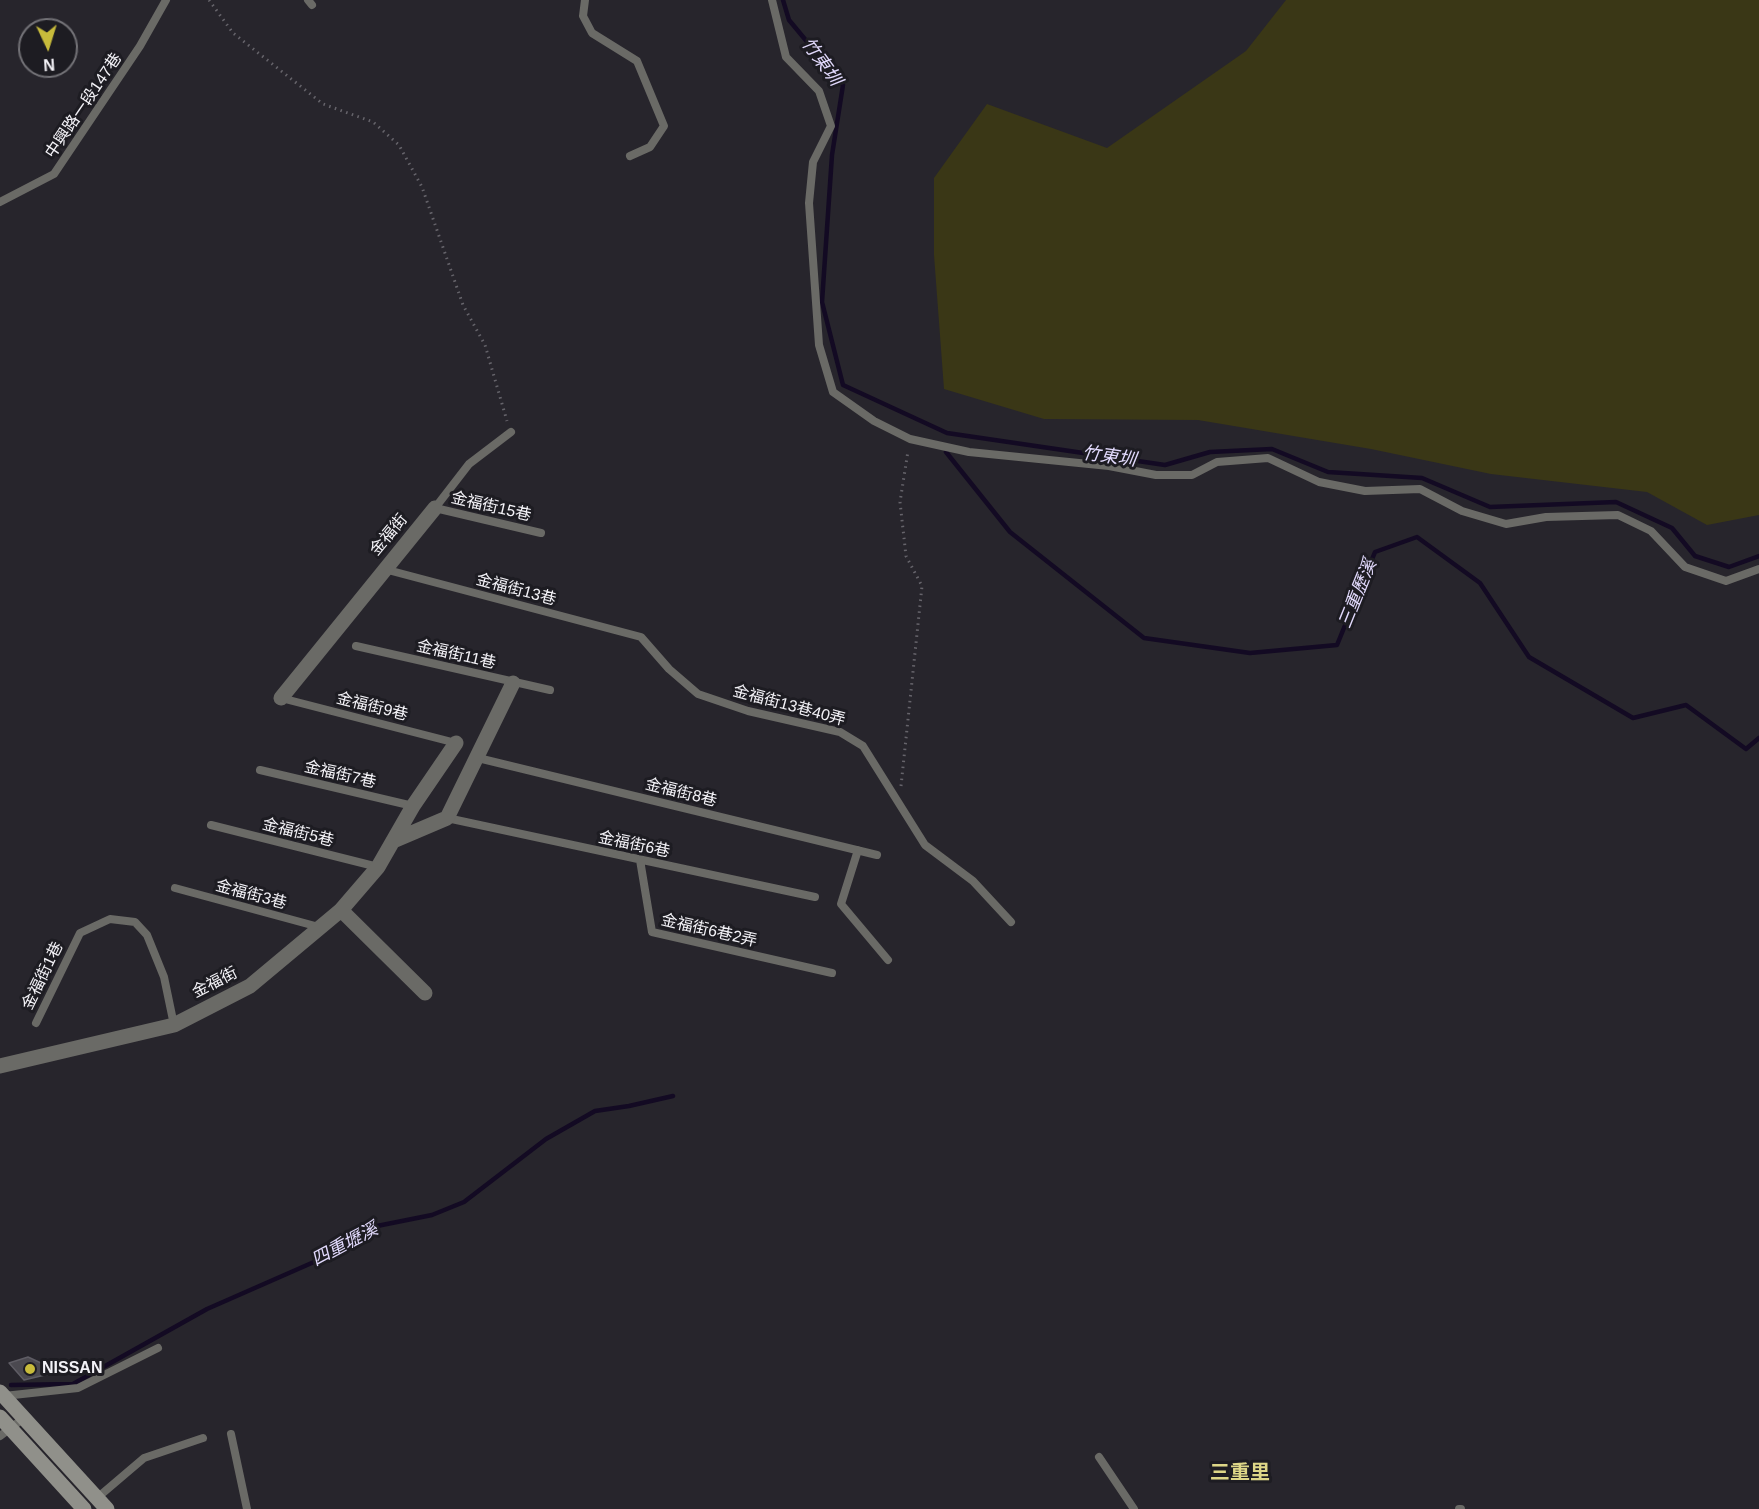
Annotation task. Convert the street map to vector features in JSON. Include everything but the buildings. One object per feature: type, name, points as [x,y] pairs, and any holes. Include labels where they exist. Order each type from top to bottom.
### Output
[{"type":"main road","points":[[1,1395],[102,1503]]},
{"type":"main road","points":[[3,1427],[84,1509]]},
{"type":"street","name":"金福街","points":[[280,698],[435,508]]},
{"type":"street","points":[[393,841],[447,818],[513,683]]},
{"type":"street","name":"金福街","points":[[0,1066],[174,1025],[250,986],[341,910],[378,867],[412,806],[456,743]]},
{"type":"street","points":[[341,910],[425,993]]},
{"type":"lane","name":"中興路一段147巷","points":[[0,202],[54,174],[140,46],[166,0]]},
{"type":"lane","points":[[585,0],[583,16],[592,33],[637,61],[664,126],[650,147],[630,156]]},
{"type":"lane","points":[[772,0],[786,57],[819,91],[831,126],[813,162],[809,203],[819,345],[833,392],[874,421],[910,439],[969,452],[1109,466],[1156,475],[1192,475],[1217,462],[1268,458],[1319,482],[1365,491],[1420,489],[1462,512],[1506,524],[1546,517],[1618,515],[1652,531],[1685,567],[1726,581],[1759,568]]},
{"type":"lane","points":[[435,508],[469,464],[511,432]]},
{"type":"lane","name":"金福街15巷","points":[[435,508],[541,532]]},
{"type":"lane","name":"金福街13巷","points":[[384,570],[641,637]]},
{"type":"lane","name":"金福街13巷40弄","points":[[641,637],[669,669],[698,694],[748,711],[840,732],[863,746],[925,845],[973,881],[1011,922]]},
{"type":"lane","name":"金福街11巷","points":[[356,646],[550,690]]},
{"type":"lane","name":"金福街9巷","points":[[280,698],[456,743]]},
{"type":"lane","name":"金福街8巷","points":[[478,758],[877,855]]},
{"type":"lane","name":"金福街7巷","points":[[260,770],[412,806]]},
{"type":"lane","name":"金福街6巷","points":[[447,818],[814,897]]},
{"type":"lane","name":"金福街5巷","points":[[212,825],[378,867]]},
{"type":"lane","points":[[858,850],[841,904],[888,960]]},
{"type":"lane","name":"金福街6巷2弄","points":[[640,860],[652,932],[832,973]]},
{"type":"lane","name":"金福街3巷","points":[[175,888],[320,928]]},
{"type":"lane","name":"金福街1巷","points":[[36,1023],[80,933],[110,919],[135,922],[147,935],[164,978],[174,1025]]},
{"type":"lane","points":[[1,1395],[78,1388],[158,1348]]},
{"type":"lane","points":[[3,1427],[24,1418]]},
{"type":"lane","points":[[231,1434],[247,1509]]},
{"type":"lane","points":[[102,1503],[144,1458],[203,1438]]},
{"type":"lane","points":[[1099,1457],[1134,1509]]},
{"type":"path","points":[[209,0],[233,33],[323,104],[373,122],[399,146],[422,187],[463,305],[485,345],[511,432]]},
{"type":"path","points":[[900,806],[922,586],[906,556],[900,502],[910,439]]},
{"type":"shaded area","points":[[1286,0],[1759,0],[1759,515],[1707,525],[1647,492],[1491,474],[1371,449],[1198,420],[1044,419],[944,389],[934,255],[934,178],[987,104],[1107,148],[1246,51]]},
{"type":"waterway","name":"竹東圳","points":[[783,0],[789,20],[843,85],[832,155],[822,302],[843,385],[947,433],[1165,465],[1210,452],[1272,449],[1328,472],[1422,478],[1490,507],[1616,502],[1672,528],[1695,556],[1729,567],[1759,556]]},
{"type":"waterway","name":"三重歷溪","points":[[946,452],[1010,532],[1144,638],[1250,653],[1337,645],[1375,552],[1417,537],[1480,583],[1529,657],[1633,718],[1686,705],[1746,749],[1759,738]]},
{"type":"waterway","name":"四重壢溪","points":[[11,1385],[73,1384],[207,1309],[339,1251],[377,1226],[432,1215],[464,1202],[546,1139],[595,1111],[673,1096]]},
{"type":"place","name":"NISSAN","points":[[30,1369]]},
{"type":"district","name":"三重里","points":[[1240,1473]]}]
